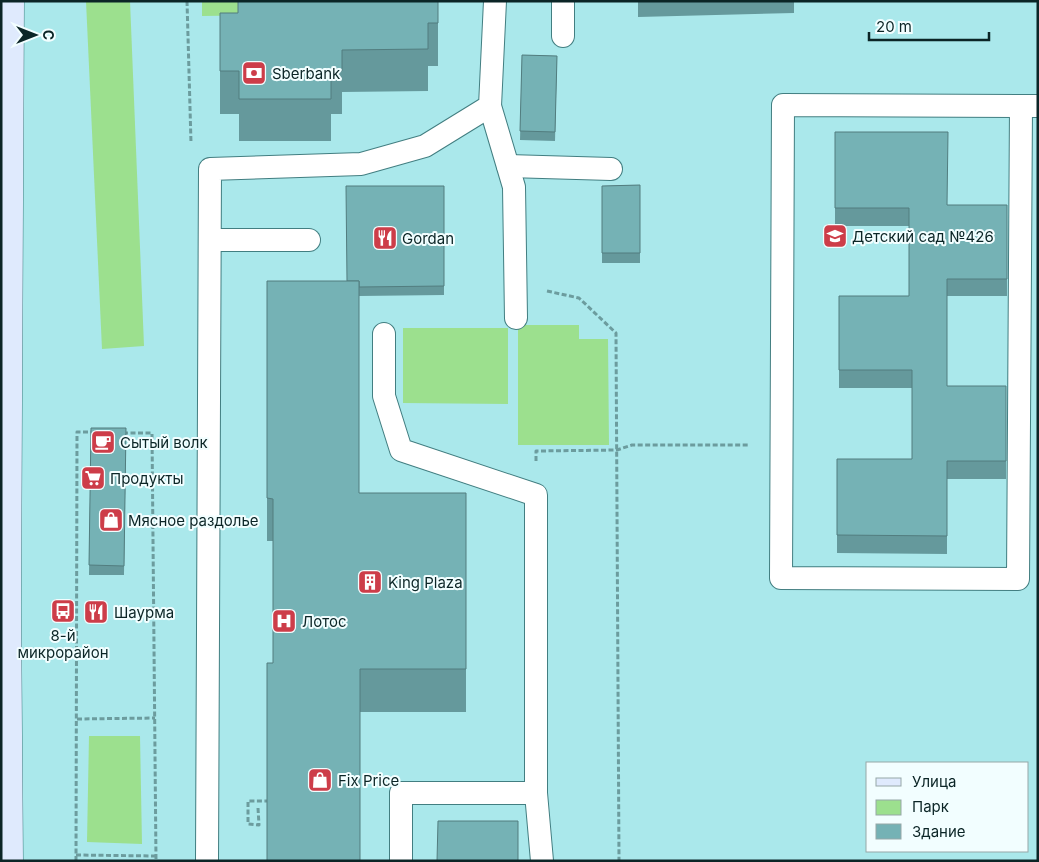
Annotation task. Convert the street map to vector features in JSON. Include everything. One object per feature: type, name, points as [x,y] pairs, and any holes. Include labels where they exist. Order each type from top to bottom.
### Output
[{"type":"main road","points":[[9,861],[5,706],[10,1]]},
{"type":"lane","points":[[494,1],[490,106],[514,187],[516,318]]},
{"type":"lane","points":[[563,1],[563,36]]},
{"type":"lane","points":[[784,105],[1029,106],[1018,580],[782,578],[784,105]]},
{"type":"lane","points":[[207,861],[210,169],[360,164],[425,146],[490,106]]},
{"type":"lane","points":[[508,166],[611,169]]},
{"type":"lane","points":[[210,240],[310,240]]},
{"type":"lane","points":[[384,334],[384,396],[401,450],[536,495],[536,793],[542,861]]},
{"type":"lane","points":[[402,861],[402,793],[536,793]]},
{"type":"path","points":[[187,1],[191,146],[210,169]]},
{"type":"path","points":[[516,283],[579,298],[616,333],[619,861]]},
{"type":"path","points":[[76,861],[77,432],[96,432]]},
{"type":"path","points":[[114,432],[152,433],[156,861]]},
{"type":"path","points":[[536,495],[536,451],[617,450],[632,445],[782,444]]},
{"type":"path","points":[[76,719],[155,718]]},
{"type":"path","points":[[258,808],[259,825],[248,824],[248,801],[267,801]]},
{"type":"path","points":[[76,855],[156,856]]},
{"type":"green space","points":[[86,1],[130,1],[144,346],[102,349]]},
{"type":"green space","points":[[202,1],[273,1],[273,15],[202,16]]},
{"type":"green space","points":[[518,325],[579,325],[579,339],[608,339],[609,445],[518,445]]},
{"type":"green space","points":[[403,328],[508,328],[508,404],[403,403]]},
{"type":"green space","points":[[89,736],[140,736],[142,844],[87,842]]},
{"type":"building","points":[[238,1],[438,1],[438,23],[428,23],[428,49],[342,50],[342,71],[331,71],[331,99],[239,99],[239,71],[220,71],[220,13],[238,13]]},
{"type":"building","points":[[522,55],[557,56],[555,132],[520,131]]},
{"type":"building","points":[[835,132],[948,132],[947,205],[1007,205],[1007,279],[947,279],[947,386],[1006,386],[1006,461],[947,461],[947,536],[837,535],[837,459],[912,459],[912,370],[839,370],[839,296],[909,296],[909,208],[835,208]]},
{"type":"building","points":[[640,185],[640,253],[602,253],[602,186]]},
{"type":"building","points":[[346,186],[444,186],[444,286],[359,287],[359,281],[347,281]]},
{"type":"building","name":"King Plaza","points":[[267,281],[359,281],[359,493],[466,493],[466,669],[360,669],[360,861],[267,861],[267,663],[273,663],[273,499],[267,498]]},
{"type":"building","points":[[91,428],[126,428],[124,566],[89,565]]},
{"type":"building","points":[[438,821],[518,821],[518,861],[437,861]]},
{"type":"place","name":"Sberbank","points":[[254,73]]},
{"type":"place","name":"Детский сад №426","points":[[835,236]]},
{"type":"place","name":"Gordan","points":[[385,238]]},
{"type":"place","name":"Сытый волк","points":[[103,442]]},
{"type":"place","name":"Продукты","points":[[93,478]]},
{"type":"place","name":"Мясное раздолье","points":[[111,520]]},
{"type":"place","name":"King Plaza","points":[[370,582]]},
{"type":"place","name":"8-й микрорайон","points":[[63,611]]},
{"type":"place","name":"Шаурма","points":[[96,612]]},
{"type":"place","name":"Лотос","points":[[284,621]]},
{"type":"place","name":"Fix Price","points":[[320,780]]}]
